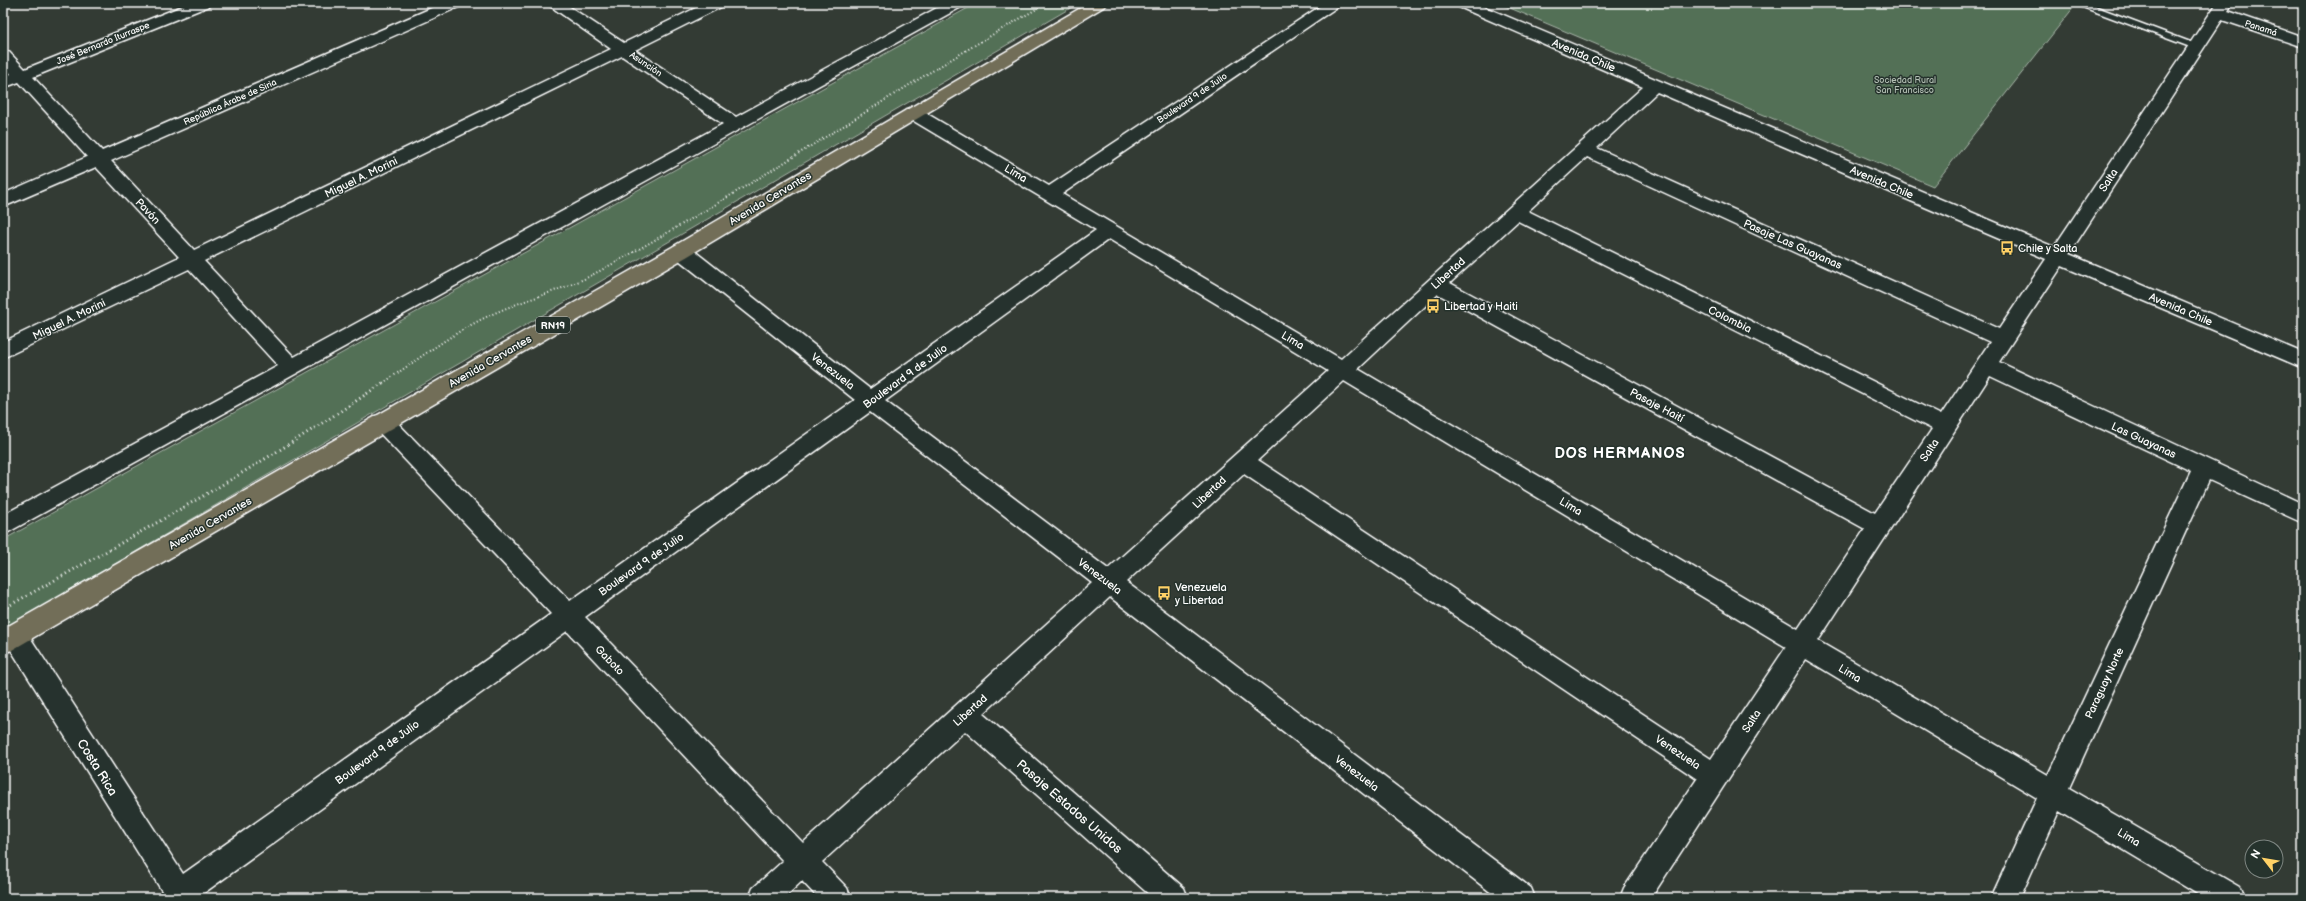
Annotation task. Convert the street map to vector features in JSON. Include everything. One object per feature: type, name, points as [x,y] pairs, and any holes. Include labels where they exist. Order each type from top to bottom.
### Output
[{"type":"main road","name":"Avenida Cervantes","points":[[9,639],[681,251],[913,112],[1100,3]]},
{"type":"street","name":"José Bernardo Iturraspe","points":[[3,83],[204,3]]},
{"type":"street","name":"República Árabe de Siria","points":[[3,201],[456,3]]},
{"type":"street","name":"Asunción","points":[[554,3],[736,125]]},
{"type":"street","name":"Miguel A. Morini","points":[[3,351],[718,3]]},
{"type":"street","points":[[3,526],[958,3]]},
{"type":"street","name":"Boulevard 9 de Julio","points":[[1049,194],[1335,3]]},
{"type":"street","name":"Avenida Chile","points":[[1462,3],[2303,361]]},
{"type":"street","name":"Salta","points":[[1634,898],[2222,8]]},
{"type":"street","name":"Panamá","points":[[2222,8],[2303,42]]},
{"type":"street","name":"Pavón","points":[[3,55],[292,368]]},
{"type":"street","name":"Libertad","points":[[763,898],[1110,584],[1342,369],[1655,85]]},
{"type":"street","name":"Lima","points":[[913,112],[1802,644],[2231,898]]},
{"type":"street","name":"Pasaje Las Guayanas","points":[[1584,149],[2003,339]]},
{"type":"street","name":"Colombia","points":[[1514,212],[1945,426]]},
{"type":"street","name":"Boulevard 9 de Julio","points":[[178,897],[567,616],[871,401],[1109,230]]},
{"type":"street","name":"Venezuela","points":[[681,251],[871,401],[1521,898]]},
{"type":"street","name":"Pasaje Haití","points":[[1435,284],[1880,526]]},
{"type":"street","name":"Las Guayanas","points":[[1986,365],[2303,514]]},
{"type":"street","name":"Gaboto","points":[[383,422],[837,898]]},
{"type":"street","name":"Venezuela","points":[[1242,461],[1714,776]]},
{"type":"street","name":"Paraguay Norte","points":[[2005,898],[2203,468]]},
{"type":"street","name":"Costa Rica","points":[[9,639],[178,897]]},
{"type":"street","name":"Pasaje Estados Unidos","points":[[965,714],[1174,898]]},
{"type":"lane","points":[[2077,3],[2196,46]]},
{"type":"path","points":[[3,609],[221,487],[333,418],[453,335],[497,312],[592,275],[800,154],[961,52],[1047,3]]},
{"type":"green space","points":[[977,3],[1079,3],[3,629],[3,540]]},
{"type":"green space","name":"Sociedad Rural San Francisco","points":[[1498,3],[2077,3],[1933,186]]},
{"type":"place","name":"Chile y Salta","points":[[2007,248]]},
{"type":"place","name":"Libertad y Haiti","points":[[1433,306]]},
{"type":"place","name":"Venezuela y Libertad","points":[[1164,593]]},
{"type":"district","name":"DOS HERMANOS","points":[[1620,453]]}]
